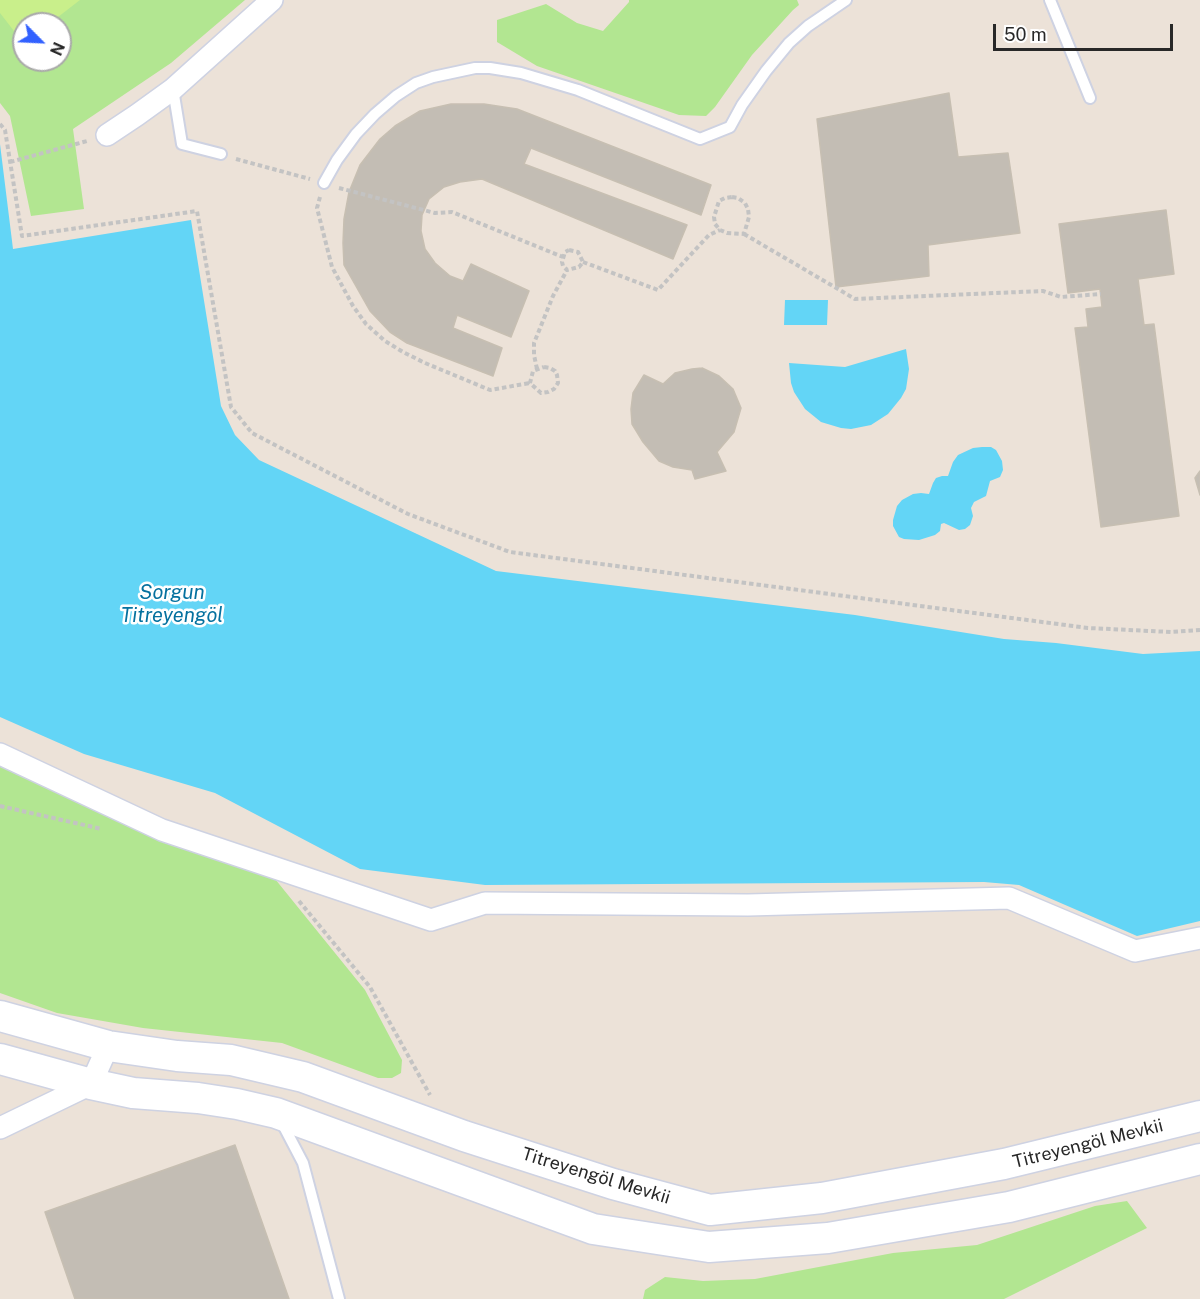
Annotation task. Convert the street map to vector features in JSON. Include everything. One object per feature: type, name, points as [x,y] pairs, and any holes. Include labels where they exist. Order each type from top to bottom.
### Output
[{"type":"street","points":[[107,135],[173,89],[272,0]]},
{"type":"street","points":[[0,754],[162,830],[430,920],[485,903],[748,906],[1009,898],[1136,951],[1200,938]]},
{"type":"street","name":"Titreyengöl Mevkii","points":[[0,1016],[108,1046],[177,1056],[231,1060],[303,1077],[464,1136],[602,1181],[710,1210],[822,1198],[1004,1164],[1200,1116]]},
{"type":"street","points":[[0,1128],[91,1084],[108,1046]]},
{"type":"street","points":[[0,1059],[133,1093],[198,1098],[276,1113],[593,1229],[709,1247],[828,1238],[1009,1207],[1200,1159]]},
{"type":"lane","points":[[324,183],[337,160],[356,135],[396,96],[416,83],[433,76],[475,68],[521,73],[578,90],[700,139],[730,127],[742,105],[789,43],[808,26],[846,0]]},
{"type":"lane","points":[[1050,0],[1090,98]]},
{"type":"lane","points":[[173,89],[182,144],[221,154]]},
{"type":"lane","points":[[276,1113],[303,1163],[339,1299]]},
{"type":"path","points":[[0,124],[5,130],[22,236],[197,211],[231,407],[252,433],[408,514],[510,552],[1088,628],[1171,632],[1200,630]]},
{"type":"path","points":[[10,162],[107,135]]},
{"type":"path","points":[[221,154],[435,213],[452,212],[563,257]]},
{"type":"path","points":[[324,183],[317,208],[332,267],[343,290],[366,324],[385,341],[403,352],[490,390],[530,383]]},
{"type":"path","points":[[744,234],[749,217],[745,203],[732,197],[719,201],[714,217],[715,224],[720,230],[726,233],[744,234],[855,299],[1043,291],[1060,297],[1101,294]]},
{"type":"path","points":[[567,270],[562,266],[563,257],[566,252],[575,251],[578,252],[583,262],[658,290],[696,247],[709,235],[720,230]]},
{"type":"path","points":[[537,369],[534,343],[553,296],[567,270],[579,267],[583,262]]},
{"type":"path","points":[[550,368],[557,375],[558,383],[548,392],[541,393],[530,383],[532,371],[537,369],[550,368]]},
{"type":"path","points":[[0,806],[113,831]]},
{"type":"path","points":[[299,901],[370,987],[435,1103]]},
{"type":"green space","points":[[0,0],[245,0],[171,63],[73,129],[84,209],[31,216],[10,116],[0,103]]},
{"type":"green space","points":[[0,0],[80,0],[64,12],[12,12],[12,28],[0,13]]},
{"type":"green space","points":[[629,0],[797,0],[799,5],[752,55],[706,116],[679,115],[537,66],[497,42],[497,20],[546,4],[577,23],[603,31]]},
{"type":"green space","points":[[0,763],[271,874],[365,990],[402,1060],[401,1073],[392,1078],[378,1078],[282,1043],[143,1028],[57,1013],[0,993]]},
{"type":"green space","points":[[1127,1201],[1147,1228],[1004,1299],[643,1299],[645,1290],[665,1277],[703,1281],[755,1279],[893,1253],[977,1245],[1095,1206]]},
{"type":"water","name":"Sorgun Titreyengöl","points":[[0,144],[13,249],[191,220],[221,406],[235,435],[259,460],[496,571],[855,615],[1004,639],[1143,654],[1200,651],[1200,921],[1137,936],[1019,885],[984,882],[485,885],[360,869],[215,793],[84,754],[0,717]]},
{"type":"water","points":[[785,300],[828,300],[827,325],[784,325]]},
{"type":"water","points":[[906,349],[909,369],[906,389],[888,414],[871,425],[851,429],[821,422],[805,409],[794,392],[789,363],[845,367]]},
{"type":"water","points":[[991,447],[996,450],[1002,461],[1003,470],[1000,477],[990,481],[986,496],[974,502],[971,508],[973,516],[970,525],[959,530],[944,523],[935,535],[919,540],[899,537],[893,526],[893,520],[897,506],[902,500],[913,494],[929,494],[936,478],[948,476],[958,455],[973,448]]},
{"type":"building","points":[[949,93],[958,157],[1008,153],[1020,233],[928,245],[929,276],[836,287],[817,119]]},
{"type":"building","points":[[451,104],[484,104],[517,109],[711,185],[701,215],[531,148],[524,164],[687,225],[673,259],[482,179],[444,187],[429,199],[422,215],[421,231],[425,249],[435,263],[450,276],[463,281],[471,264],[529,291],[511,337],[457,315],[453,328],[502,348],[493,376],[407,343],[390,332],[370,311],[344,265],[344,219],[349,192],[360,165],[380,139],[395,126],[420,111]]},
{"type":"building","points":[[1166,210],[1174,274],[1138,279],[1144,325],[1154,324],[1179,516],[1101,527],[1075,328],[1088,327],[1086,309],[1102,307],[1100,289],[1068,293],[1059,224]]},
{"type":"building","points":[[702,368],[719,376],[733,389],[741,408],[734,432],[717,452],[726,471],[695,479],[692,470],[673,467],[659,461],[632,424],[631,409],[633,393],[644,375],[663,384],[675,373]]},
{"type":"building","points":[[1200,471],[1200,495],[1195,478]]},
{"type":"building","points":[[235,1145],[289,1299],[75,1299],[45,1212]]}]
